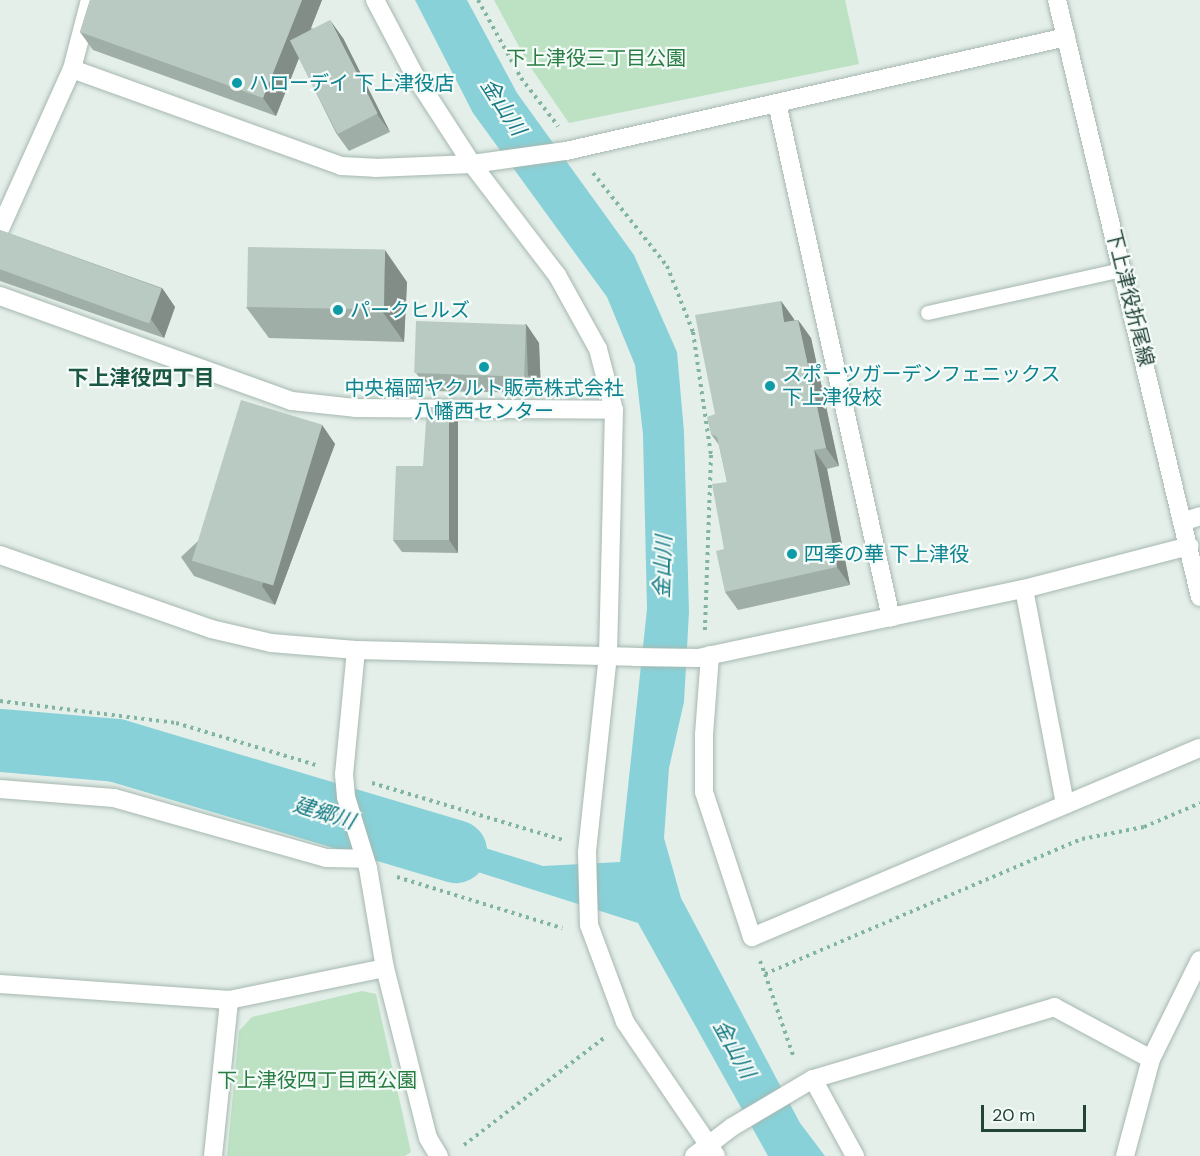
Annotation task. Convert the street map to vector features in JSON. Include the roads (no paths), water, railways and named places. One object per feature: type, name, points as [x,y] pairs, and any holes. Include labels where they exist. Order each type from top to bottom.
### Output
[{"type":"street","points":[[0,229],[72,69],[90,0]]},
{"type":"street","points":[[375,0],[415,76],[472,164],[557,275],[598,349],[614,410],[608,655],[588,848],[591,931],[625,1022],[713,1150]]},
{"type":"street","name":"下上津役折尾線","points":[[1058,0],[1122,270],[1191,519],[1189,546],[1200,597]]},
{"type":"street","points":[[72,69],[341,166],[472,164],[571,150],[1066,38]]},
{"type":"street","points":[[777,103],[891,618]]},
{"type":"street","points":[[0,296],[292,401],[355,408],[614,410]]},
{"type":"street","points":[[0,555],[211,629],[270,643],[356,650],[704,657],[1024,589],[1189,546]]},
{"type":"street","points":[[1024,589],[1065,804]]},
{"type":"street","points":[[356,650],[344,774],[346,797],[364,857],[385,968],[428,1138],[439,1156]]},
{"type":"street","points":[[704,657],[705,792],[752,937],[1200,748]]},
{"type":"street","points":[[0,789],[114,798],[326,858],[364,857]]},
{"type":"street","points":[[1125,1156],[1150,1059],[1200,960]]},
{"type":"street","points":[[0,984],[229,1000],[385,968]]},
{"type":"street","points":[[213,1156],[229,1000]]},
{"type":"street","points":[[694,1156],[713,1150],[732,1127],[801,1085],[1054,1007],[1150,1059]]},
{"type":"street","points":[[801,1085],[855,1156]]},
{"type":"lane","points":[[928,313],[1122,270]]},
{"type":"water","name":"金山川","points":[[415,0],[467,0],[517,93],[634,255],[677,352],[684,432],[689,612],[684,702],[669,768],[664,838],[681,898],[800,1123],[825,1156],[768,1156],[638,923],[374,839],[370,812],[543,866],[620,862],[647,609],[643,434],[635,365],[607,297],[473,113]]},
{"type":"waterway","name":"建郷川","points":[[0,740],[116,750],[455,851]]},
{"type":"place","name":"ハローデイ 下上津役店","points":[[237,83]]},
{"type":"place","name":"パークヒルズ","points":[[338,310]]},
{"type":"place","name":"中央福岡ヤクルト販売株式会社 八幡西センター","points":[[484,367]]},
{"type":"place","name":"スポーツガーデンフェニックス 下上津役校","points":[[770,386]]},
{"type":"place","name":"四季の華 下上津役","points":[[792,554]]},
{"type":"district","name":"下上津役四丁目","points":[[141,378]]},
{"type":"park label","name":"下上津役三丁目公園","points":[[596,58]]},
{"type":"park label","name":"下上津役四丁目西公園","points":[[317,1080]]}]
